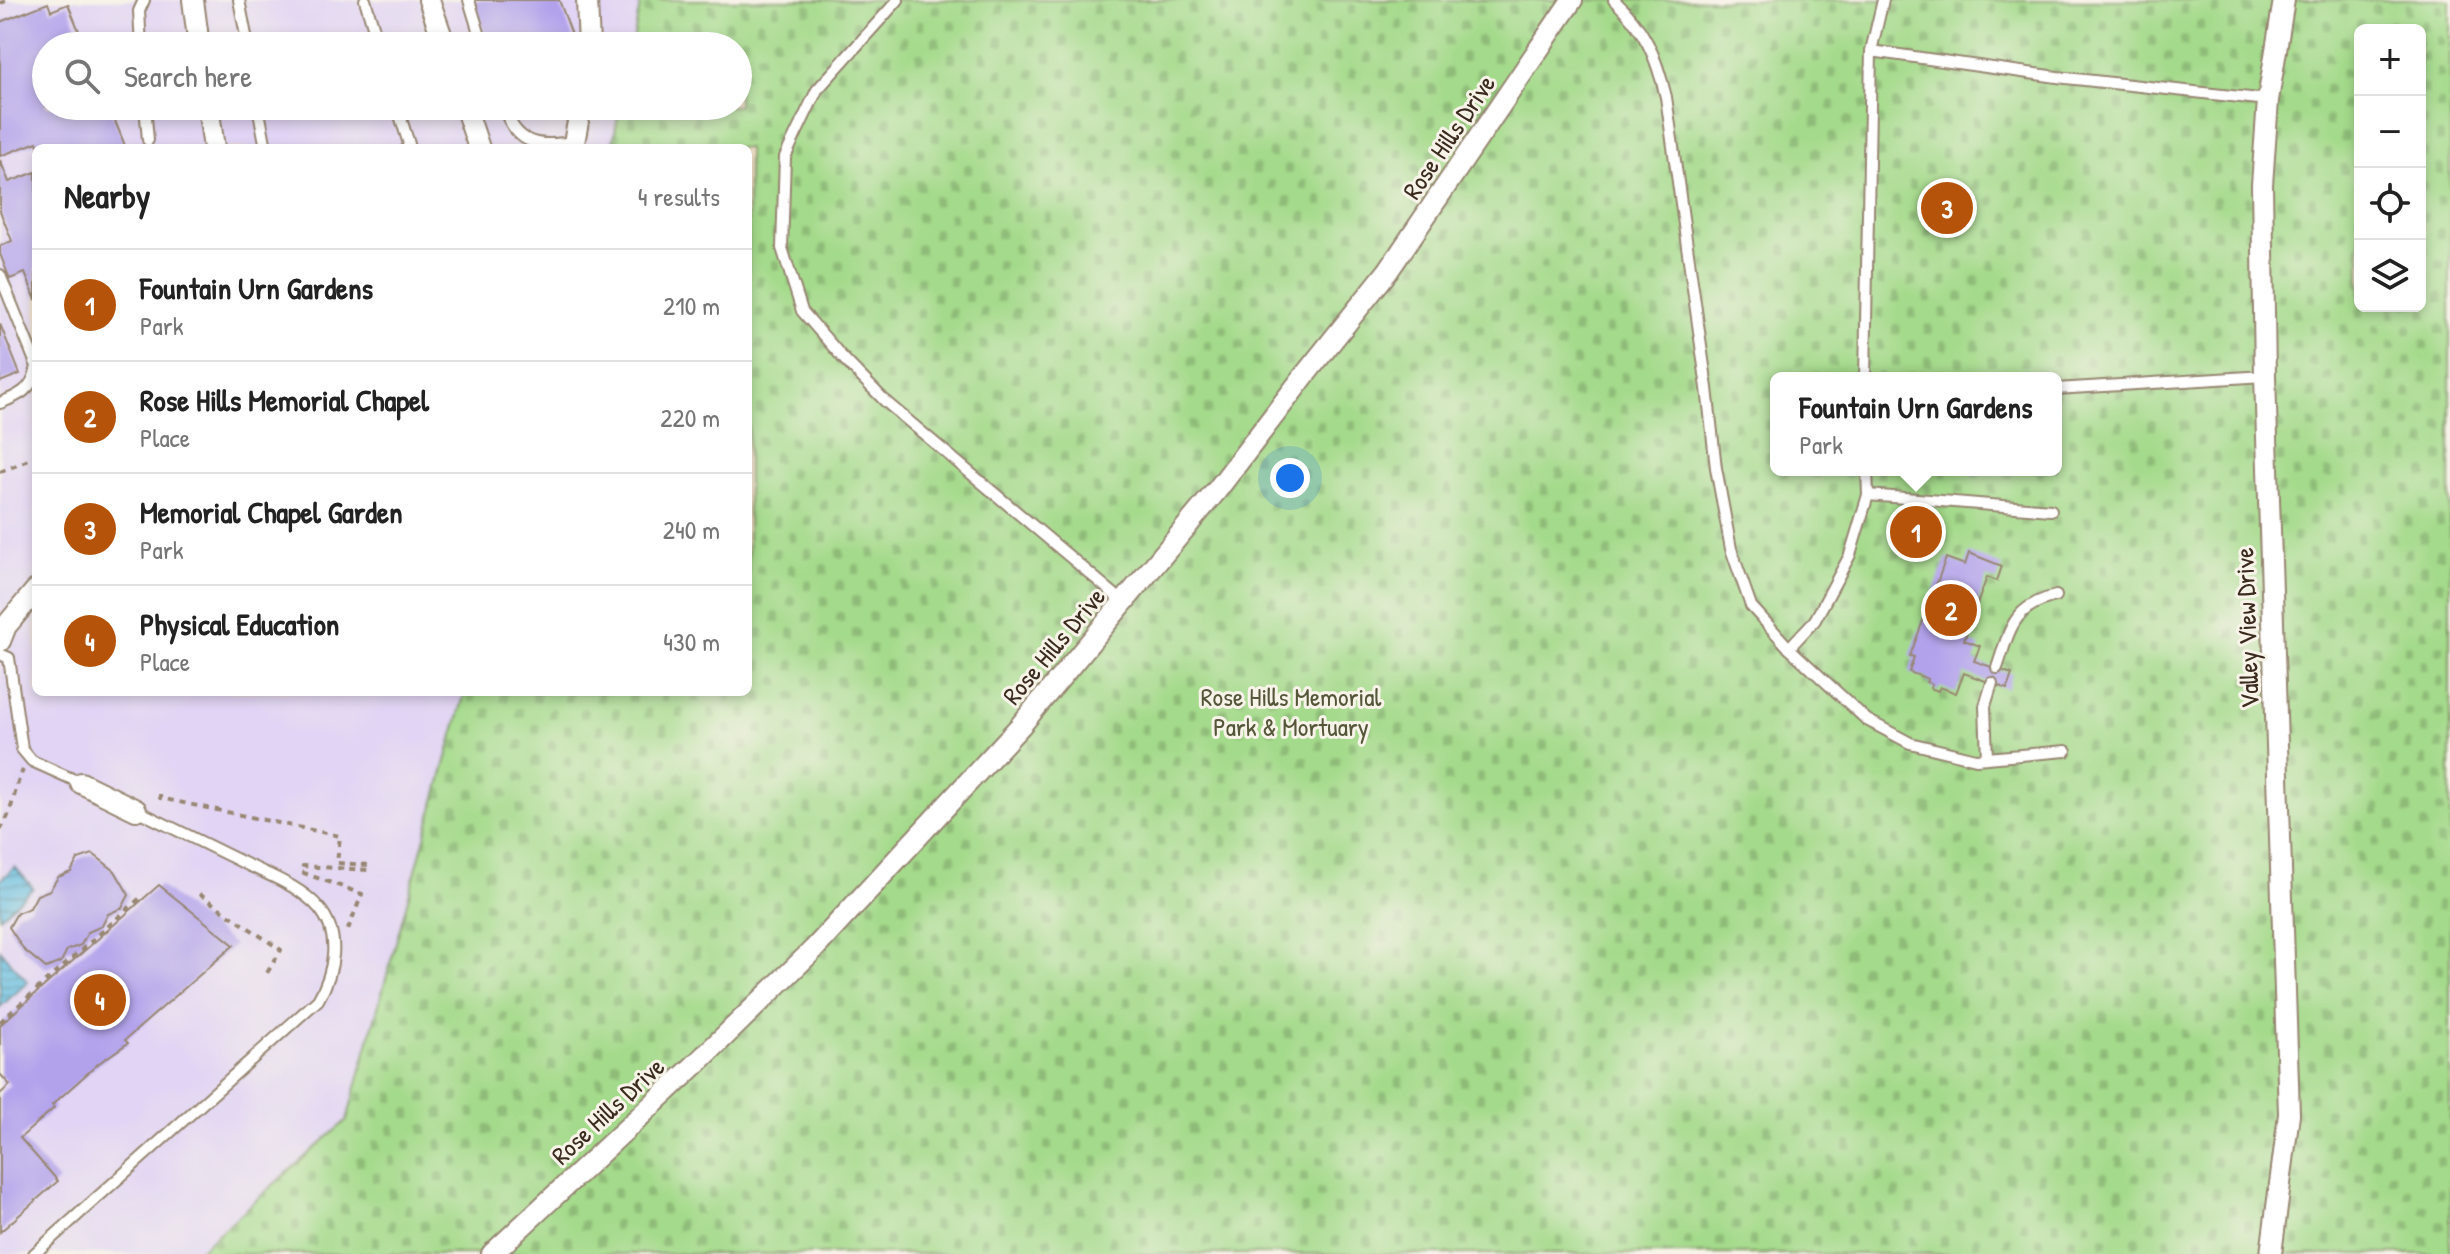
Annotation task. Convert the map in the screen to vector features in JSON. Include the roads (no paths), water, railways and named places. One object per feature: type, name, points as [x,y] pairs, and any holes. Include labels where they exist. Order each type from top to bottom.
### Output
[{"type":"street","points":[[193,0],[197,32]]},
{"type":"street","points":[[429,0],[440,32]]},
{"type":"street","points":[[587,0],[588,32]]},
{"type":"street","name":"Rose Hills Drive","points":[[492,1254],[814,949],[999,750],[1217,490],[1388,271],[1572,0]]},
{"type":"street","name":"Valley View Drive","points":[[2271,1254],[2289,1114],[2265,376],[2262,185],[2268,100],[2284,0]]},
{"type":"street","points":[[210,120],[213,144]]},
{"type":"street","points":[[470,120],[478,144]]},
{"type":"street","points":[[574,144],[578,120]]},
{"type":"street","points":[[0,641],[6,626],[32,595]]},
{"type":"street","points":[[81,783],[136,810]]},
{"type":"lane","points":[[140,32],[139,11],[144,0]]},
{"type":"lane","points":[[239,0],[245,32]]},
{"type":"lane","points":[[365,0],[375,32]]},
{"type":"lane","points":[[469,0],[479,32]]},
{"type":"lane","points":[[898,0],[817,90],[785,157],[782,248],[802,311],[886,402],[1114,594],[1122,605]]},
{"type":"lane","points":[[1614,0],[1636,20],[1658,62],[1666,97],[1716,468],[1731,549],[1751,606],[1789,648],[1867,720],[1910,743],[1976,759],[2066,751]]},
{"type":"lane","points":[[1865,372],[1871,51],[1883,0]]},
{"type":"lane","points":[[1871,51],[2057,77],[2268,100]]},
{"type":"lane","points":[[146,120],[148,140]]},
{"type":"lane","points":[[261,120],[265,144]]},
{"type":"lane","points":[[401,120],[409,144]]},
{"type":"lane","points":[[510,120],[527,140],[538,144]]},
{"type":"lane","points":[[0,275],[32,354]]},
{"type":"lane","points":[[2062,389],[2265,376]]},
{"type":"lane","points":[[0,403],[29,388],[32,380]]},
{"type":"lane","points":[[1789,648],[1815,620],[1850,555],[1868,495],[1867,476]]},
{"type":"lane","points":[[1868,495],[2051,510]]},
{"type":"lane","points":[[1997,668],[2012,624],[2034,601],[2056,596]]},
{"type":"lane","points":[[0,654],[9,658],[22,749],[32,761],[81,783]]},
{"type":"lane","points":[[1987,758],[1985,706],[1992,683]]},
{"type":"lane","points":[[34,1254],[318,1000],[328,984],[333,966],[327,919],[307,897],[295,888],[136,810]]},
{"type":"water","points":[[15,867],[33,888],[0,917],[0,880]]},
{"type":"water","points":[[0,950],[28,982],[0,1007]]},
{"type":"place","name":"Memorial Chapel Garden","points":[[1947,208]]},
{"type":"place","name":"Fountain Urn Gardens","points":[[1916,532]]},
{"type":"place","name":"Rose Hills Memorial Chapel","points":[[1951,610]]},
{"type":"place","name":"Physical Education","points":[[100,1000]]},
{"type":"park label","name":"Rose Hills Memorial Park & Mortuary","points":[[1291,712]]}]
